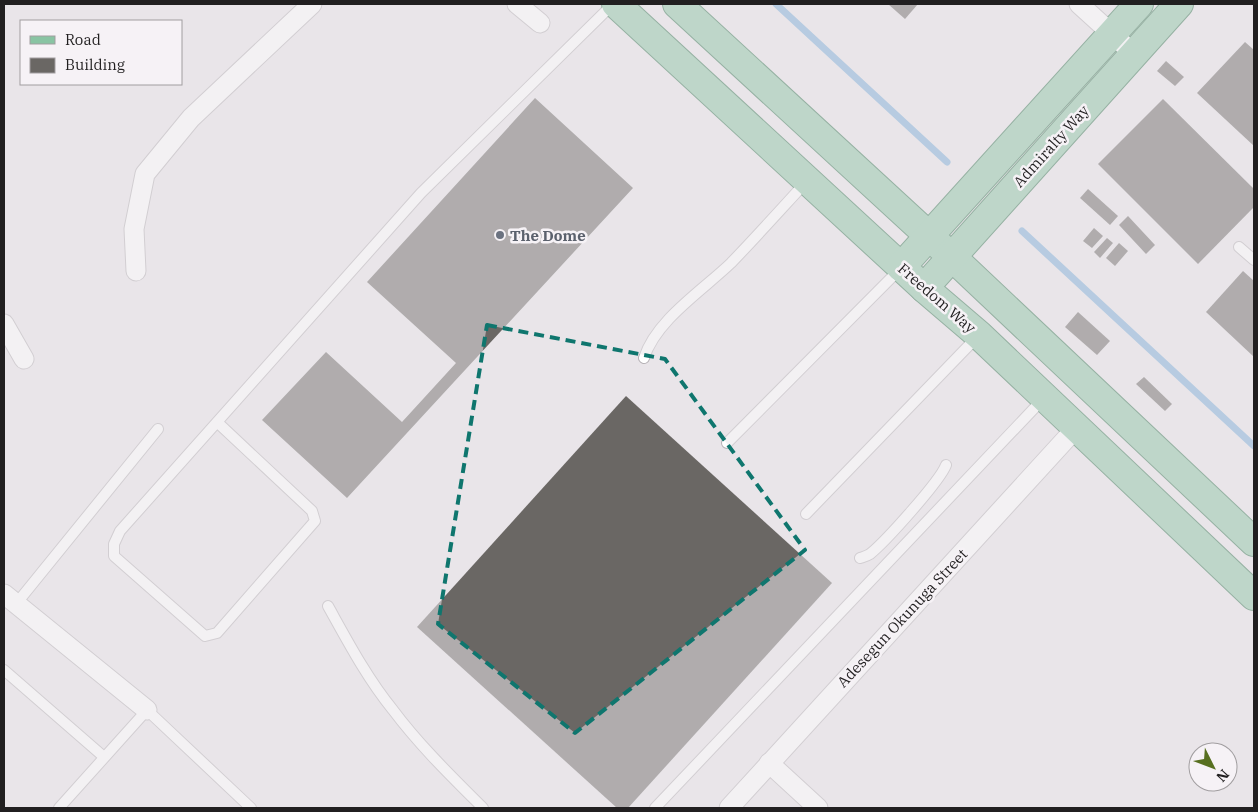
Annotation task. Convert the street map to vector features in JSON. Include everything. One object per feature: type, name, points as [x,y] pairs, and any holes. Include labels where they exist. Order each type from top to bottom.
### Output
[{"type":"main road","name":"Freedom Way","points":[[614,4],[924,288],[979,335],[1254,596]]},
{"type":"main road","points":[[677,4],[952,257],[1254,542]]},
{"type":"main road","name":"Admiralty Way","points":[[902,267],[1139,4]]},
{"type":"main road","name":"Admiralty Way","points":[[924,288],[1179,4]]},
{"type":"street","points":[[136,271],[134,228],[145,174],[191,118],[312,4]]},
{"type":"street","points":[[517,4],[540,23]]},
{"type":"street","points":[[1079,4],[1134,54]]},
{"type":"street","points":[[4,324],[24,359]]},
{"type":"street","name":"Adesegun Okunuga Street","points":[[729,808],[1076,428]]},
{"type":"street","points":[[10,599],[147,710]]},
{"type":"street","points":[[769,763],[818,808]]},
{"type":"lane","points":[[217,422],[312,511],[315,521],[217,633],[205,636],[114,556],[114,544],[120,531],[217,422],[421,193],[614,4]]},
{"type":"lane","points":[[644,358],[648,344],[680,308],[731,263],[808,180]]},
{"type":"lane","points":[[1238,247],[1254,260]]},
{"type":"lane","points":[[727,443],[902,267]]},
{"type":"lane","points":[[806,514],[979,335]]},
{"type":"lane","points":[[655,808],[1044,398]]},
{"type":"lane","points":[[10,599],[158,429]]},
{"type":"lane","points":[[860,558],[869,555],[895,527],[942,474],[946,465]]},
{"type":"lane","points":[[328,606],[363,668],[392,710],[423,747],[483,808]]},
{"type":"lane","points":[[4,671],[104,757]]},
{"type":"lane","points":[[59,808],[147,710],[252,808]]},
{"type":"highlighted area","points":[[487,325],[665,359],[805,550],[575,733],[438,624]]},
{"type":"building","points":[[888,4],[918,4],[905,19]]},
{"type":"building","points":[[1245,42],[1254,50],[1254,146],[1197,93]]},
{"type":"building","points":[[1166,61],[1184,77],[1175,86],[1157,71]]},
{"type":"building","name":"The Dome","points":[[535,98],[633,188],[347,498],[262,420],[326,352],[402,422],[456,363],[367,282]]},
{"type":"building","points":[[1163,99],[1254,189],[1254,207],[1198,264],[1098,164]]},
{"type":"building","points":[[1088,189],[1118,216],[1110,225],[1080,198]]},
{"type":"building","points":[[1128,216],[1155,245],[1146,254],[1119,225]]},
{"type":"building","points":[[1094,228],[1103,236],[1092,248],[1083,241]]},
{"type":"building","points":[[1107,238],[1113,243],[1100,258],[1094,252]]},
{"type":"building","points":[[1119,243],[1128,251],[1115,266],[1106,258]]},
{"type":"building","points":[[1243,271],[1254,281],[1254,357],[1206,312]]},
{"type":"building","points":[[1078,312],[1110,341],[1097,355],[1065,327]]},
{"type":"building","points":[[1144,377],[1172,404],[1165,411],[1136,384]]},
{"type":"building","points":[[626,396],[832,583],[628,808],[617,808],[417,627]]},
{"type":"waterway","points":[[776,4],[947,162]]},
{"type":"waterway","points":[[1022,231],[1254,446]]},
{"type":"place","name":"The Dome","points":[[500,235]]}]
